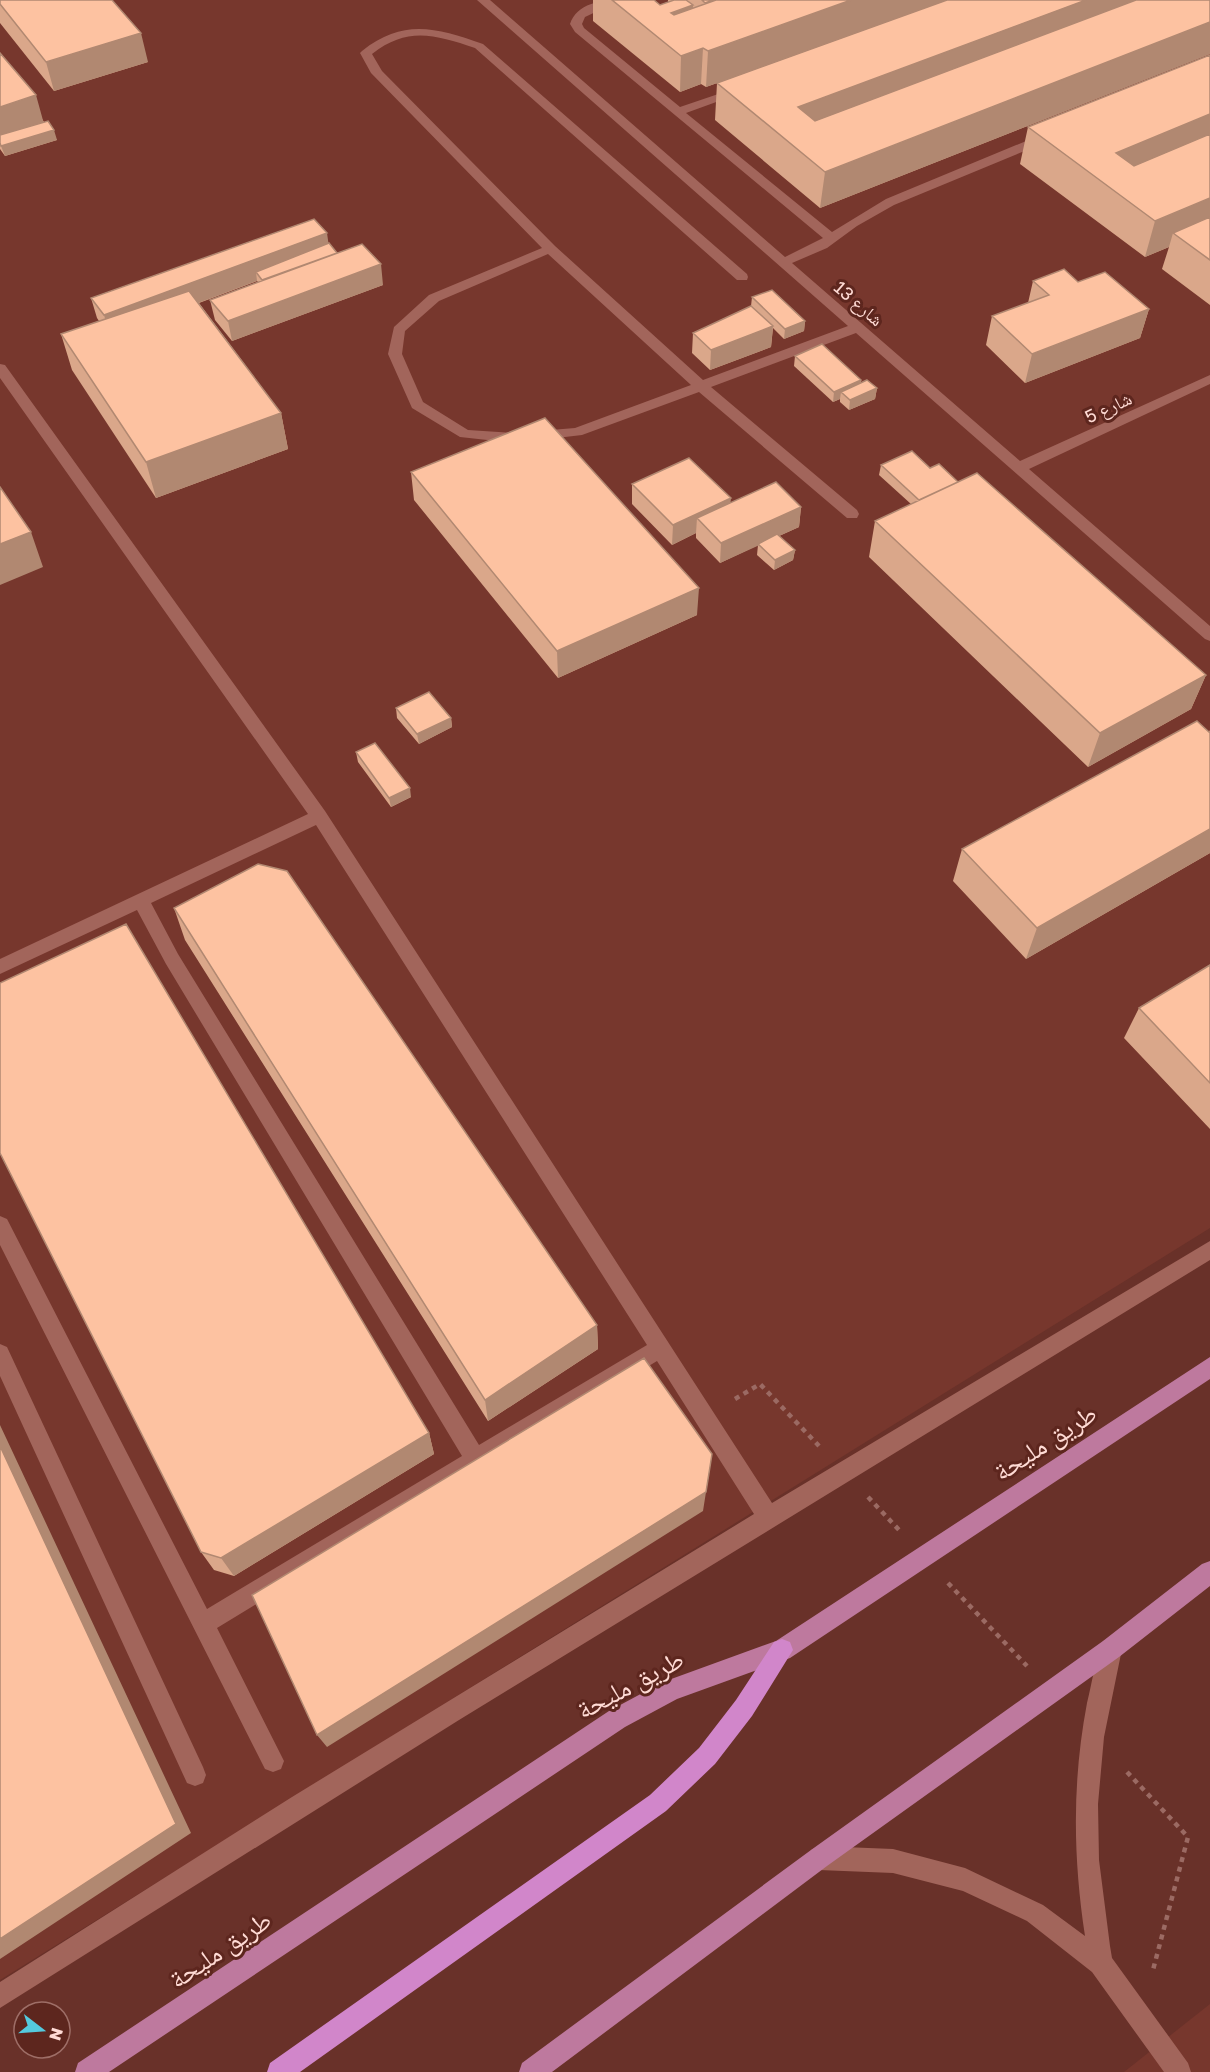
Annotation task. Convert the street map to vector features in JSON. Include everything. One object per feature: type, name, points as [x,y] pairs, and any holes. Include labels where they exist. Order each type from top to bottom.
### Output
[{"type":"highway","points":[[279,2072],[658,1803],[707,1756],[744,1708],[782,1650]]},
{"type":"main road","name":"طريق مليحة","points":[[87,2072],[617,1719],[671,1690],[782,1650],[1210,1367]]},
{"type":"main road","points":[[531,2072],[819,1858],[1111,1649],[1210,1572]]},
{"type":"street","name":"شارع 13","points":[[483,0],[1210,634]]},
{"type":"street","points":[[615,0],[582,13],[577,18],[576,24],[579,30],[831,238]]},
{"type":"street","points":[[742,277],[479,46],[442,34],[414,31],[396,34],[377,43],[366,53],[377,73],[550,249],[701,386],[852,514]]},
{"type":"street","points":[[677,112],[744,88]]},
{"type":"street","points":[[784,262],[831,238],[890,202],[1059,132]]},
{"type":"street","points":[[550,249],[434,298],[399,330],[395,354],[417,405],[465,434],[514,438],[577,432],[859,327]]},
{"type":"street","points":[[0,368],[319,816],[768,1516]]},
{"type":"street","name":"شارع 5","points":[[1020,467],[1210,379]]},
{"type":"street","points":[[0,967],[319,816]]},
{"type":"street","points":[[141,900],[172,959],[476,1459]]},
{"type":"street","points":[[0,1225],[273,1761]]},
{"type":"street","points":[[0,1996],[134,1910],[768,1516],[1210,1250]]},
{"type":"street","points":[[203,1624],[661,1347]]},
{"type":"street","points":[[0,1354],[195,1775]]},
{"type":"street","points":[[1101,1963],[1091,1894],[1086,1827],[1089,1764],[1096,1705],[1111,1649]]},
{"type":"street","points":[[819,1858],[893,1861],[965,1880],[1035,1913],[1101,1963],[1179,2072]]},
{"type":"path","points":[[760,1384],[826,1454]]},
{"type":"path","points":[[859,1488],[909,1541]]},
{"type":"path","points":[[941,1575],[1032,1671]]},
{"type":"path","points":[[1122,1767],[1188,1837],[1140,2018]]},
{"type":"shaded area","points":[[0,0],[1210,0],[1210,1228],[0,1980]]},
{"type":"shaded area","points":[[1210,2004],[1210,2072],[1124,2072]]},
{"type":"building","points":[[0,0],[112,0],[141,33],[46,62],[0,4]]},
{"type":"building","points":[[612,0],[654,0],[660,5],[674,0],[686,0],[693,5],[671,13],[674,15],[716,0],[851,0],[708,51],[703,48],[681,56]]},
{"type":"building","points":[[947,0],[1086,0],[798,107],[815,121],[1136,0],[1210,0],[1210,22],[825,172],[717,83]]},
{"type":"building","points":[[0,53],[36,95],[0,107]]},
{"type":"building","points":[[1210,55],[1210,114],[1116,153],[1134,166],[1210,134],[1210,198],[1155,221],[1028,127]]},
{"type":"building","points":[[48,121],[54,130],[1,146],[0,135]]},
{"type":"building","points":[[1210,217],[1210,260],[1173,233]]},
{"type":"building","points":[[314,219],[327,233],[104,315],[91,298]]},
{"type":"building","points":[[329,243],[337,253],[262,280],[256,272]]},
{"type":"building","points":[[362,244],[381,264],[228,321],[210,300]]},
{"type":"building","points":[[1064,269],[1078,282],[1105,272],[1149,309],[1032,354],[992,316],[1049,295],[1033,281]]},
{"type":"building","points":[[772,290],[805,321],[785,329],[752,297]]},
{"type":"building","points":[[189,291],[281,413],[146,462],[61,334]]},
{"type":"building","points":[[751,306],[773,326],[711,350],[693,333]]},
{"type":"building","points":[[822,344],[861,380],[834,392],[795,356]]},
{"type":"building","points":[[867,380],[877,388],[850,400],[841,392]]},
{"type":"building","points":[[545,418],[699,588],[557,651],[411,472]]},
{"type":"building","points":[[912,451],[930,468],[939,464],[958,482],[919,500],[881,465]]},
{"type":"building","points":[[689,458],[731,498],[673,525],[632,484]]},
{"type":"building","points":[[977,473],[1206,675],[1100,733],[875,521]]},
{"type":"building","points":[[776,482],[801,507],[721,543],[697,518]]},
{"type":"building","points":[[0,487],[31,532],[0,544]]},
{"type":"building","points":[[777,534],[795,550],[775,560],[758,544]]},
{"type":"building","points":[[429,692],[451,718],[417,734],[396,708]]},
{"type":"building","points":[[1197,721],[1210,733],[1210,829],[1037,928],[962,849]]},
{"type":"building","points":[[375,743],[410,788],[389,798],[356,752]]},
{"type":"building","points":[[258,864],[287,871],[597,1325],[485,1400],[174,908]]},
{"type":"building","points":[[126,924],[429,1433],[221,1558],[201,1552],[0,1153],[0,983]]},
{"type":"building","points":[[1210,965],[1210,1083],[1139,1008]]},
{"type":"building","points":[[644,1358],[712,1454],[706,1492],[317,1735],[252,1595]]},
{"type":"building","points":[[0,1446],[176,1824],[0,1939]]}]
